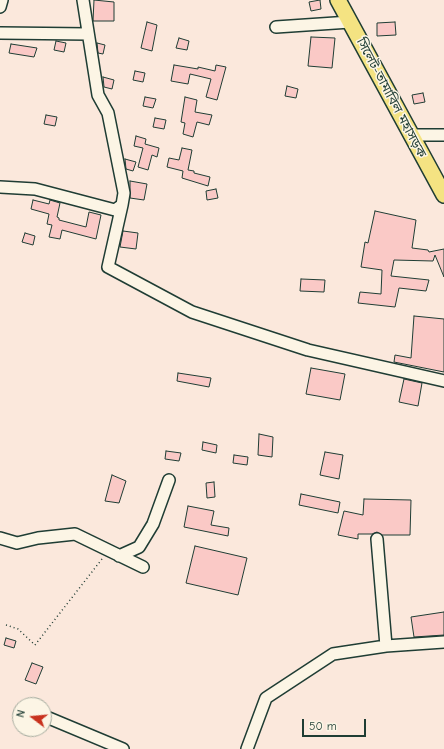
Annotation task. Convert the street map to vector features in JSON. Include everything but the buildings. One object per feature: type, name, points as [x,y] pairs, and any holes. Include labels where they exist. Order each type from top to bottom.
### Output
[{"type":"highway","name":"সিলেট-তামাবিল মহাসড়ক","points":[[338,0],[444,195]]},
{"type":"street","points":[[0,7],[2,0]]},
{"type":"street","points":[[83,0],[98,95],[108,113],[124,194],[108,267],[192,312],[308,350],[444,381]]},
{"type":"street","points":[[276,27],[350,22]]},
{"type":"street","points":[[0,33],[88,34]]},
{"type":"street","points":[[412,135],[444,135]]},
{"type":"street","points":[[0,187],[35,189],[115,210],[122,204]]},
{"type":"street","points":[[119,556],[139,547],[153,524],[169,480]]},
{"type":"street","points":[[0,538],[17,543],[38,538],[75,534],[143,567]]},
{"type":"street","points":[[377,538],[386,646]]},
{"type":"street","points":[[247,749],[266,698],[333,654],[386,646],[444,642]]},
{"type":"street","points":[[52,720],[107,746],[122,749]]},
{"type":"path","points":[[6,626],[18,628],[35,645],[108,551]]}]
